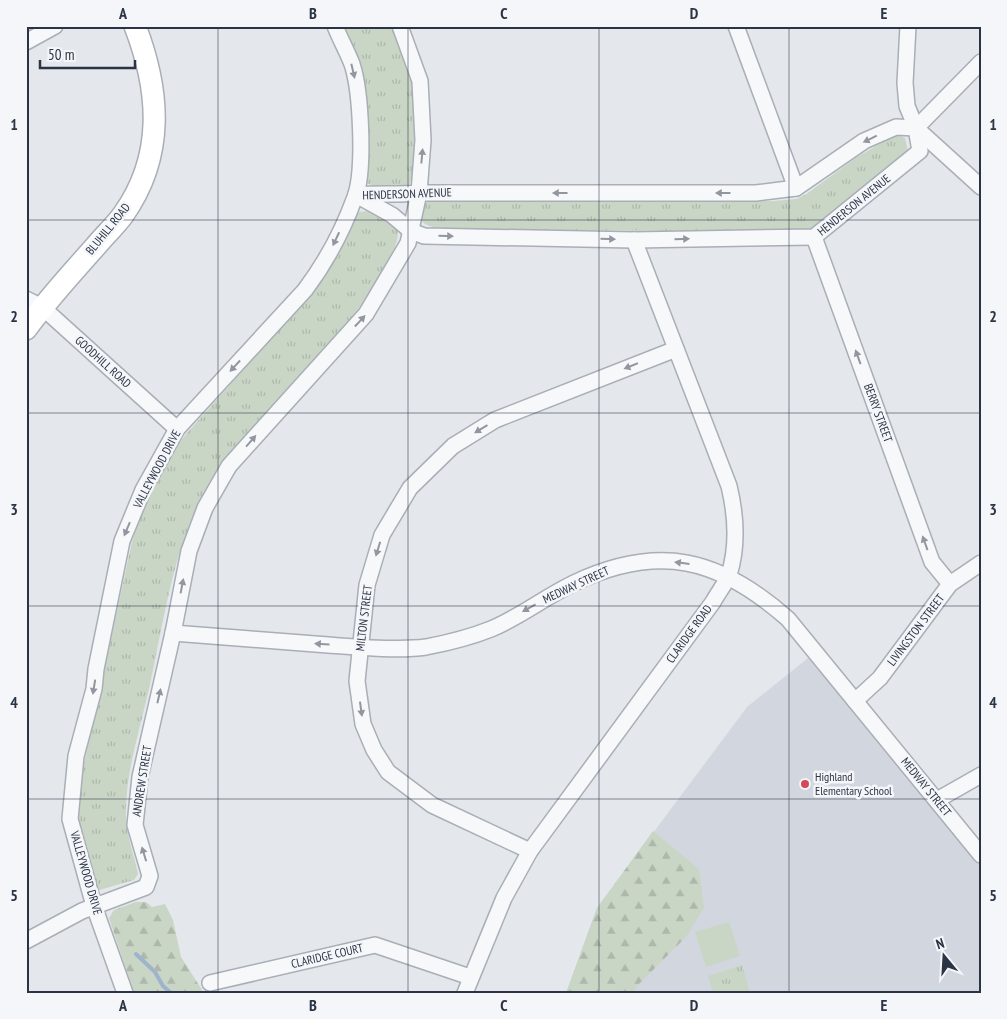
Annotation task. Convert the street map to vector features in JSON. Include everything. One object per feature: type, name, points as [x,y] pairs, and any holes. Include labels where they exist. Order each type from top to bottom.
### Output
[{"type":"street","points":[[26,42],[55,26]]},
{"type":"street","name":"BLUHILL ROAD","points":[[26,329],[34,303],[122,216],[139,188],[149,163],[156,110],[145,53],[135,26]]},
{"type":"street","name":"VALLEYWOOD DRIVE","points":[[125,993],[94,906],[70,819],[76,756],[94,689],[96,669],[122,542],[143,490],[178,429],[320,270],[356,195],[361,144],[359,105],[352,66],[334,26]]},
{"type":"street","points":[[173,633],[189,551],[205,508],[229,466],[366,314],[408,243],[419,192],[423,140],[420,81],[400,26]]},
{"type":"street","points":[[736,26],[796,188]]},
{"type":"street","points":[[908,26],[905,84],[907,106],[916,128],[981,187]]},
{"type":"street","points":[[916,128],[981,62]]},
{"type":"street","name":"HENDERSON AVENUE","points":[[896,127],[916,128],[920,151],[814,237],[634,240],[424,236],[411,231],[392,215],[356,195],[374,193],[396,196],[419,192],[756,193],[796,188],[864,141],[896,127]]},
{"type":"street","name":"BERRY STREET","points":[[814,237],[932,562],[950,584]]},
{"type":"street","name":"CLARIDGE ROAD","points":[[465,993],[504,898],[530,851],[713,602],[728,576],[735,544],[734,507],[729,486],[634,240]]},
{"type":"street","name":"GOODHILL ROAD","points":[[34,303],[178,429]]},
{"type":"street","name":"MILTON STREET","points":[[530,851],[432,805],[388,772],[374,750],[363,724],[357,681],[359,647],[367,585],[382,535],[410,488],[453,446],[495,420],[676,348]]},
{"type":"street","name":"MEDWAY STREET","points":[[173,633],[359,647],[424,647],[475,635],[492,628],[573,583],[613,567],[650,561],[678,562],[699,566],[728,576],[762,596],[788,619],[981,855]]},
{"type":"street","name":"LIVINGSTON STREET","points":[[855,701],[880,678],[950,584],[981,563]]},
{"type":"street","name":"ANDREW STREET","points":[[26,941],[94,906],[146,887],[150,876],[135,825],[140,777],[173,633]]},
{"type":"street","points":[[936,800],[981,775]]},
{"type":"street","name":"CLARIDGE COURT","points":[[210,983],[375,945],[470,977]]},
{"type":"shaded area","name":"Highland Elementary School","points":[[808,658],[826,666],[981,860],[981,993],[566,993],[597,908],[747,707]]},
{"type":"green space","points":[[343,26],[395,26],[410,64],[416,112],[416,161],[409,186],[388,188],[376,187],[366,183],[367,109],[360,72]]},
{"type":"green space","points":[[899,135],[905,138],[908,151],[810,232],[437,229],[425,224],[419,218],[422,204],[436,199],[773,201],[796,199],[805,195],[857,157],[893,136]]},
{"type":"green space","points":[[367,211],[398,228],[393,253],[376,284],[320,356],[230,456],[212,480],[188,527],[172,581],[128,781],[126,819],[138,874],[134,880],[96,891],[80,833],[78,813],[82,772],[132,542],[142,511],[167,458],[312,293],[341,250],[354,217],[359,212]]},
{"type":"green space","points":[[653,831],[699,869],[704,908],[686,937],[636,987],[635,993],[566,993],[597,908]]},
{"type":"green space","points":[[136,902],[146,902],[152,907],[165,904],[173,920],[181,957],[204,993],[134,993],[109,918],[114,910]]},
{"type":"green space","points":[[729,922],[740,956],[706,967],[695,932]]},
{"type":"green space","points":[[742,965],[750,993],[713,993],[708,976]]},
{"type":"waterway","points":[[136,954],[155,972],[163,986],[171,993]]},
{"type":"place","name":"Highland Elementary School","points":[[805,784]]}]
